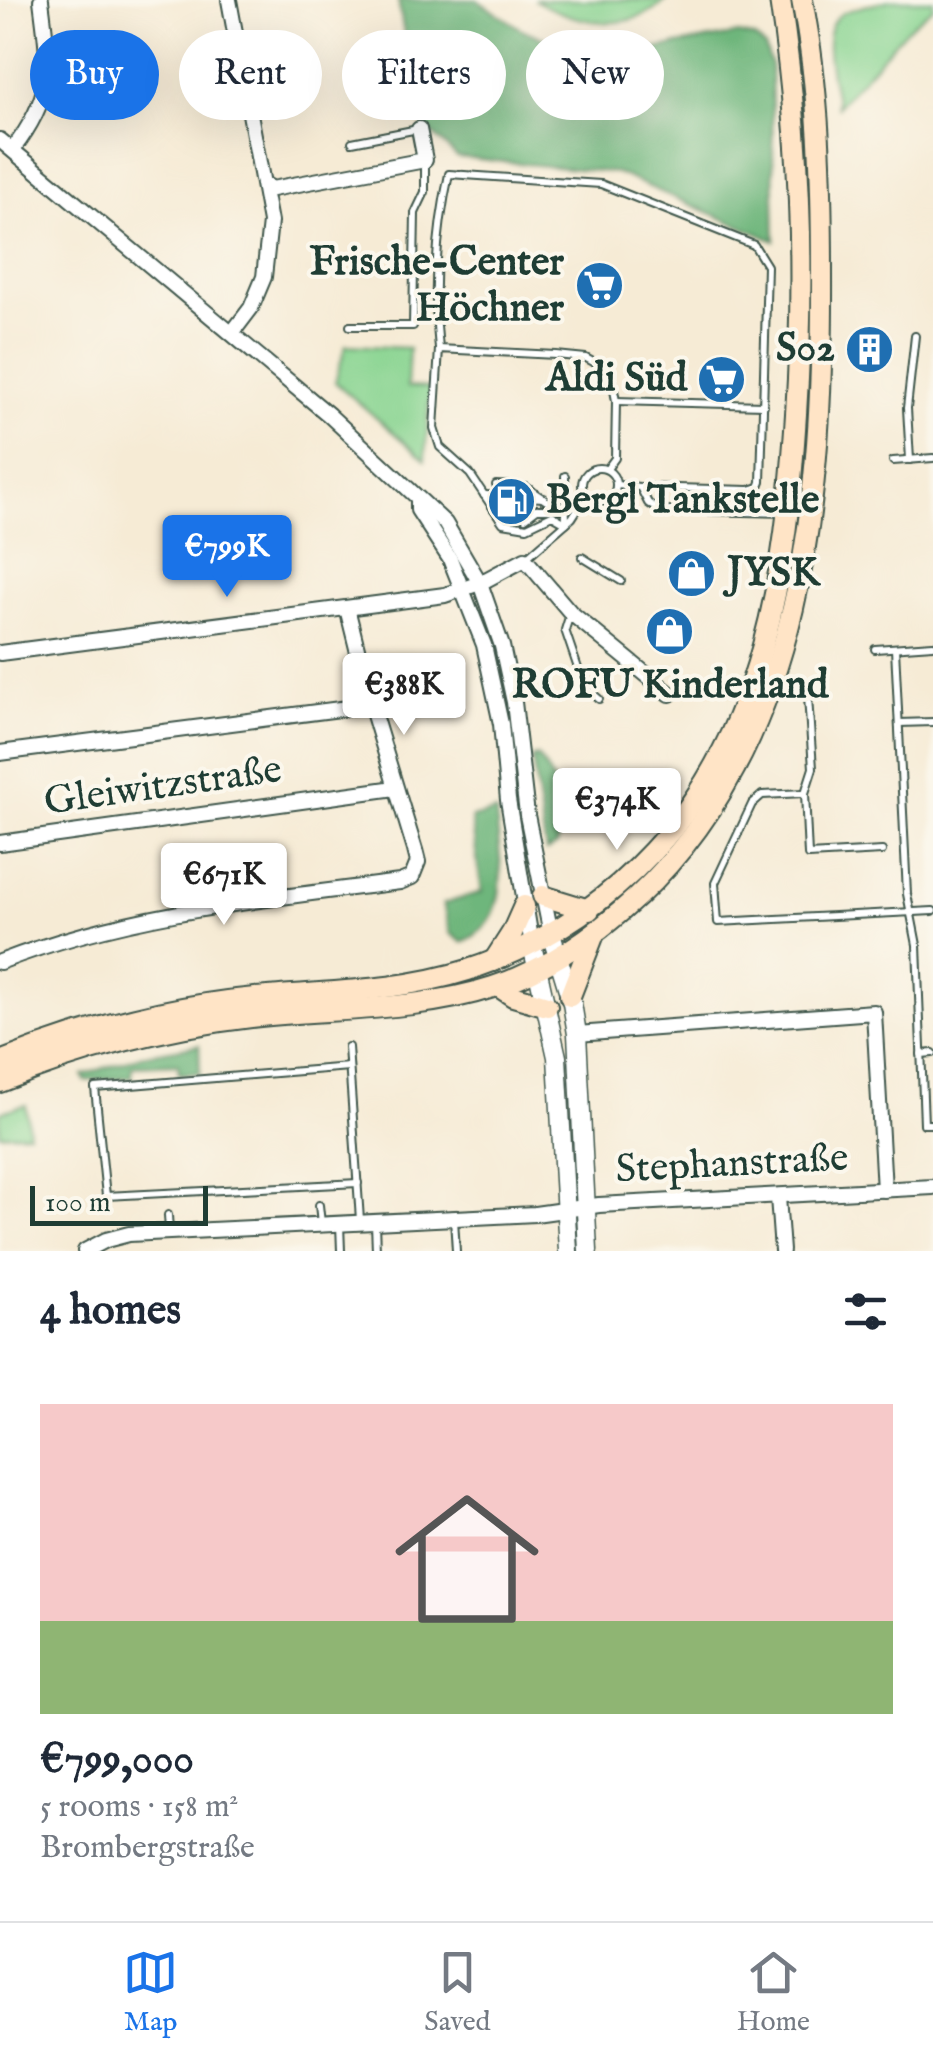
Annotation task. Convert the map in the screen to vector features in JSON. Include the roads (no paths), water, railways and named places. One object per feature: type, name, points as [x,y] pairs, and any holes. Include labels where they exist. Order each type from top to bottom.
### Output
[{"type":"main road","points":[[0,1062],[41,1045],[150,1014],[253,998],[399,986],[494,961],[542,939],[588,910],[625,881],[673,830],[723,754],[754,684],[768,634],[780,512],[792,480],[802,229],[789,1]]},
{"type":"main road","points":[[0,1082],[153,1032],[253,1016],[405,1003],[498,986],[594,934],[672,862],[703,821],[738,764],[786,641],[809,507],[820,378],[822,253],[816,93],[789,1]]},
{"type":"main road","points":[[494,961],[534,901],[588,910]]},
{"type":"main road","points":[[570,996],[594,934]]},
{"type":"main road","points":[[498,986],[513,996],[547,1006]]},
{"type":"street","points":[[14,149],[38,110],[47,76],[49,57],[40,0]]},
{"type":"street","points":[[229,0],[270,222],[268,263],[251,308],[232,333]]},
{"type":"street","points":[[264,184],[272,189],[425,160],[419,128]]},
{"type":"street","points":[[0,140],[365,448],[445,523],[480,582],[509,674],[534,901],[542,939],[557,956],[578,1034],[576,1209],[568,1251]]},
{"type":"street","points":[[418,499],[418,510],[450,559],[484,645],[542,939],[538,967],[557,1057],[576,1209],[588,1251]]},
{"type":"street","points":[[0,652],[445,595],[524,559],[571,613],[670,694]]},
{"type":"street","points":[[1,957],[74,936],[191,911],[412,878],[416,870],[415,850],[347,608]]},
{"type":"street","points":[[0,753],[371,704]]},
{"type":"street","name":"Gleiwitzstraße","points":[[0,843],[395,788]]},
{"type":"street","points":[[578,1034],[874,1012],[884,1190]]},
{"type":"street","name":"Stephanstraße","points":[[86,1251],[129,1234],[933,1187]]},
{"type":"street","points":[[778,1197],[782,1251]]},
{"type":"lane","points":[[352,142],[419,128]]},
{"type":"lane","points":[[350,326],[413,326],[415,213],[425,192],[425,160]]},
{"type":"lane","points":[[566,523],[548,516],[527,527],[509,526],[498,517],[470,474],[440,447],[434,428],[439,350],[434,281],[438,224],[449,174],[601,184],[754,244],[760,250],[767,266],[762,476],[758,487],[748,490],[616,485]]},
{"type":"lane","points":[[910,460],[907,408],[915,336]]},
{"type":"lane","points":[[439,350],[586,358],[612,380],[616,401],[614,458],[607,470]]},
{"type":"lane","points":[[616,401],[764,405]]},
{"type":"lane","points":[[894,460],[933,458]]},
{"type":"lane","points":[[597,468],[607,470],[616,485],[613,494],[603,501],[586,495],[582,486],[588,472],[597,468]]},
{"type":"lane","points":[[564,476],[562,509],[566,523]]},
{"type":"lane","points":[[496,485],[512,486]]},
{"type":"lane","points":[[526,486],[562,509]]},
{"type":"lane","points":[[640,487],[648,504],[658,510],[780,512],[809,507]]},
{"type":"lane","points":[[483,494],[512,496]]},
{"type":"lane","points":[[524,559],[566,523],[586,495]]},
{"type":"lane","points":[[525,497],[544,498]]},
{"type":"lane","points":[[492,508],[511,513],[498,517]]},
{"type":"lane","points":[[525,508],[562,509]]},
{"type":"lane","points":[[525,518],[536,509]]},
{"type":"lane","points":[[582,557],[621,581]]},
{"type":"lane","points":[[571,613],[564,630],[584,686],[599,699]]},
{"type":"lane","points":[[875,649],[933,646]]},
{"type":"lane","points":[[895,648],[911,912],[917,944],[924,1124],[933,1124]]},
{"type":"lane","points":[[807,683],[813,768],[805,793],[808,855],[882,851]]},
{"type":"lane","points":[[899,724],[933,722]]},
{"type":"lane","points":[[805,793],[762,796],[752,804],[715,882],[718,922],[933,911]]},
{"type":"lane","points":[[348,1047],[358,1183],[376,1251]]},
{"type":"lane","points":[[922,1054],[933,1053]]},
{"type":"lane","points":[[349,1067],[95,1088],[106,1196],[358,1183]]},
{"type":"lane","points":[[319,1205],[321,1224]]},
{"type":"lane","points":[[168,1215],[169,1232]]},
{"type":"lane","points":[[454,1217],[456,1251]]},
{"type":"lane","points":[[340,1223],[341,1251]]},
{"type":"place","name":"Frische-Center Höchner","points":[[599,286]]},
{"type":"place","name":"S02","points":[[870,349]]},
{"type":"place","name":"Aldi Süd","points":[[722,379]]},
{"type":"place","name":"Bergl Tankstelle","points":[[511,501]]},
{"type":"place","name":"JYSK","points":[[692,574]]},
{"type":"place","name":"ROFU Kinderland","points":[[670,631]]}]
